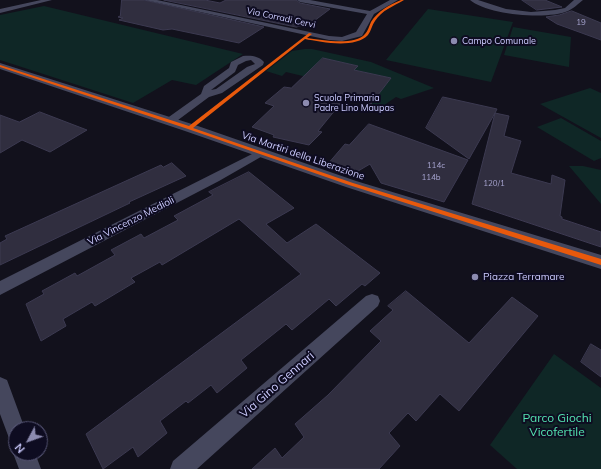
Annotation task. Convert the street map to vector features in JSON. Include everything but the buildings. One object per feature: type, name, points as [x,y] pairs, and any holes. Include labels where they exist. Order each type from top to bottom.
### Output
[{"type":"street","points":[[0,11],[49,0]]},
{"type":"street","name":"Via Corradi Cervi","points":[[148,0],[334,39],[347,38],[359,34],[371,13]]},
{"type":"street","points":[[300,0],[371,13],[395,0]]},
{"type":"street","points":[[473,0],[500,9],[536,13],[565,10],[580,0]]},
{"type":"street","points":[[170,121],[206,95],[219,91],[250,69],[259,65],[260,62],[254,58],[238,60],[234,64],[232,70],[207,88],[206,95]]},
{"type":"street","name":"Via Martiri della Liberazione","points":[[0,66],[170,121],[351,184],[601,262]]},
{"type":"street","name":"Via Vincenzo Medioli","points":[[0,288],[215,178],[262,152]]},
{"type":"street","name":"Via Gino Gennari","points":[[181,469],[372,301]]},
{"type":"street","points":[[0,387],[12,421]]},
{"type":"green space","points":[[44,6],[243,54],[196,85],[172,80],[133,103],[0,60],[0,15]]},
{"type":"green space","name":"Campo Comunale","points":[[428,9],[513,22],[491,82],[386,60]]},
{"type":"green space","points":[[513,27],[571,37],[569,67],[504,55]]},
{"type":"green space","points":[[312,49],[371,62],[434,88],[401,99],[396,97],[377,110],[372,108],[371,104],[391,78],[354,70],[358,66],[323,58],[311,70],[311,78],[286,72],[282,76],[266,71],[292,51]]},
{"type":"green space","points":[[590,88],[601,93],[601,138],[540,104]]},
{"type":"green space","points":[[561,118],[601,141],[601,158],[594,161],[537,127]]},
{"type":"green space","points":[[569,166],[583,166],[601,170],[601,204]]},
{"type":"green space","name":"Parco Giochi Vicofertile","points":[[554,354],[601,388],[601,469],[517,469],[490,445]]},
{"type":"cycle path","points":[[304,38],[328,42],[353,41],[367,34],[373,22],[381,12],[403,0]]},
{"type":"cycle path","points":[[190,128],[310,34]]},
{"type":"cycle path","points":[[0,66],[190,128],[351,184],[601,262]]},
{"type":"place","name":"Campo Comunale","points":[[454,41]]},
{"type":"place","name":"Scuola Primaria Padre Lino Maupas","points":[[306,103]]},
{"type":"place","name":"Piazza Terramare","points":[[475,277]]}]
